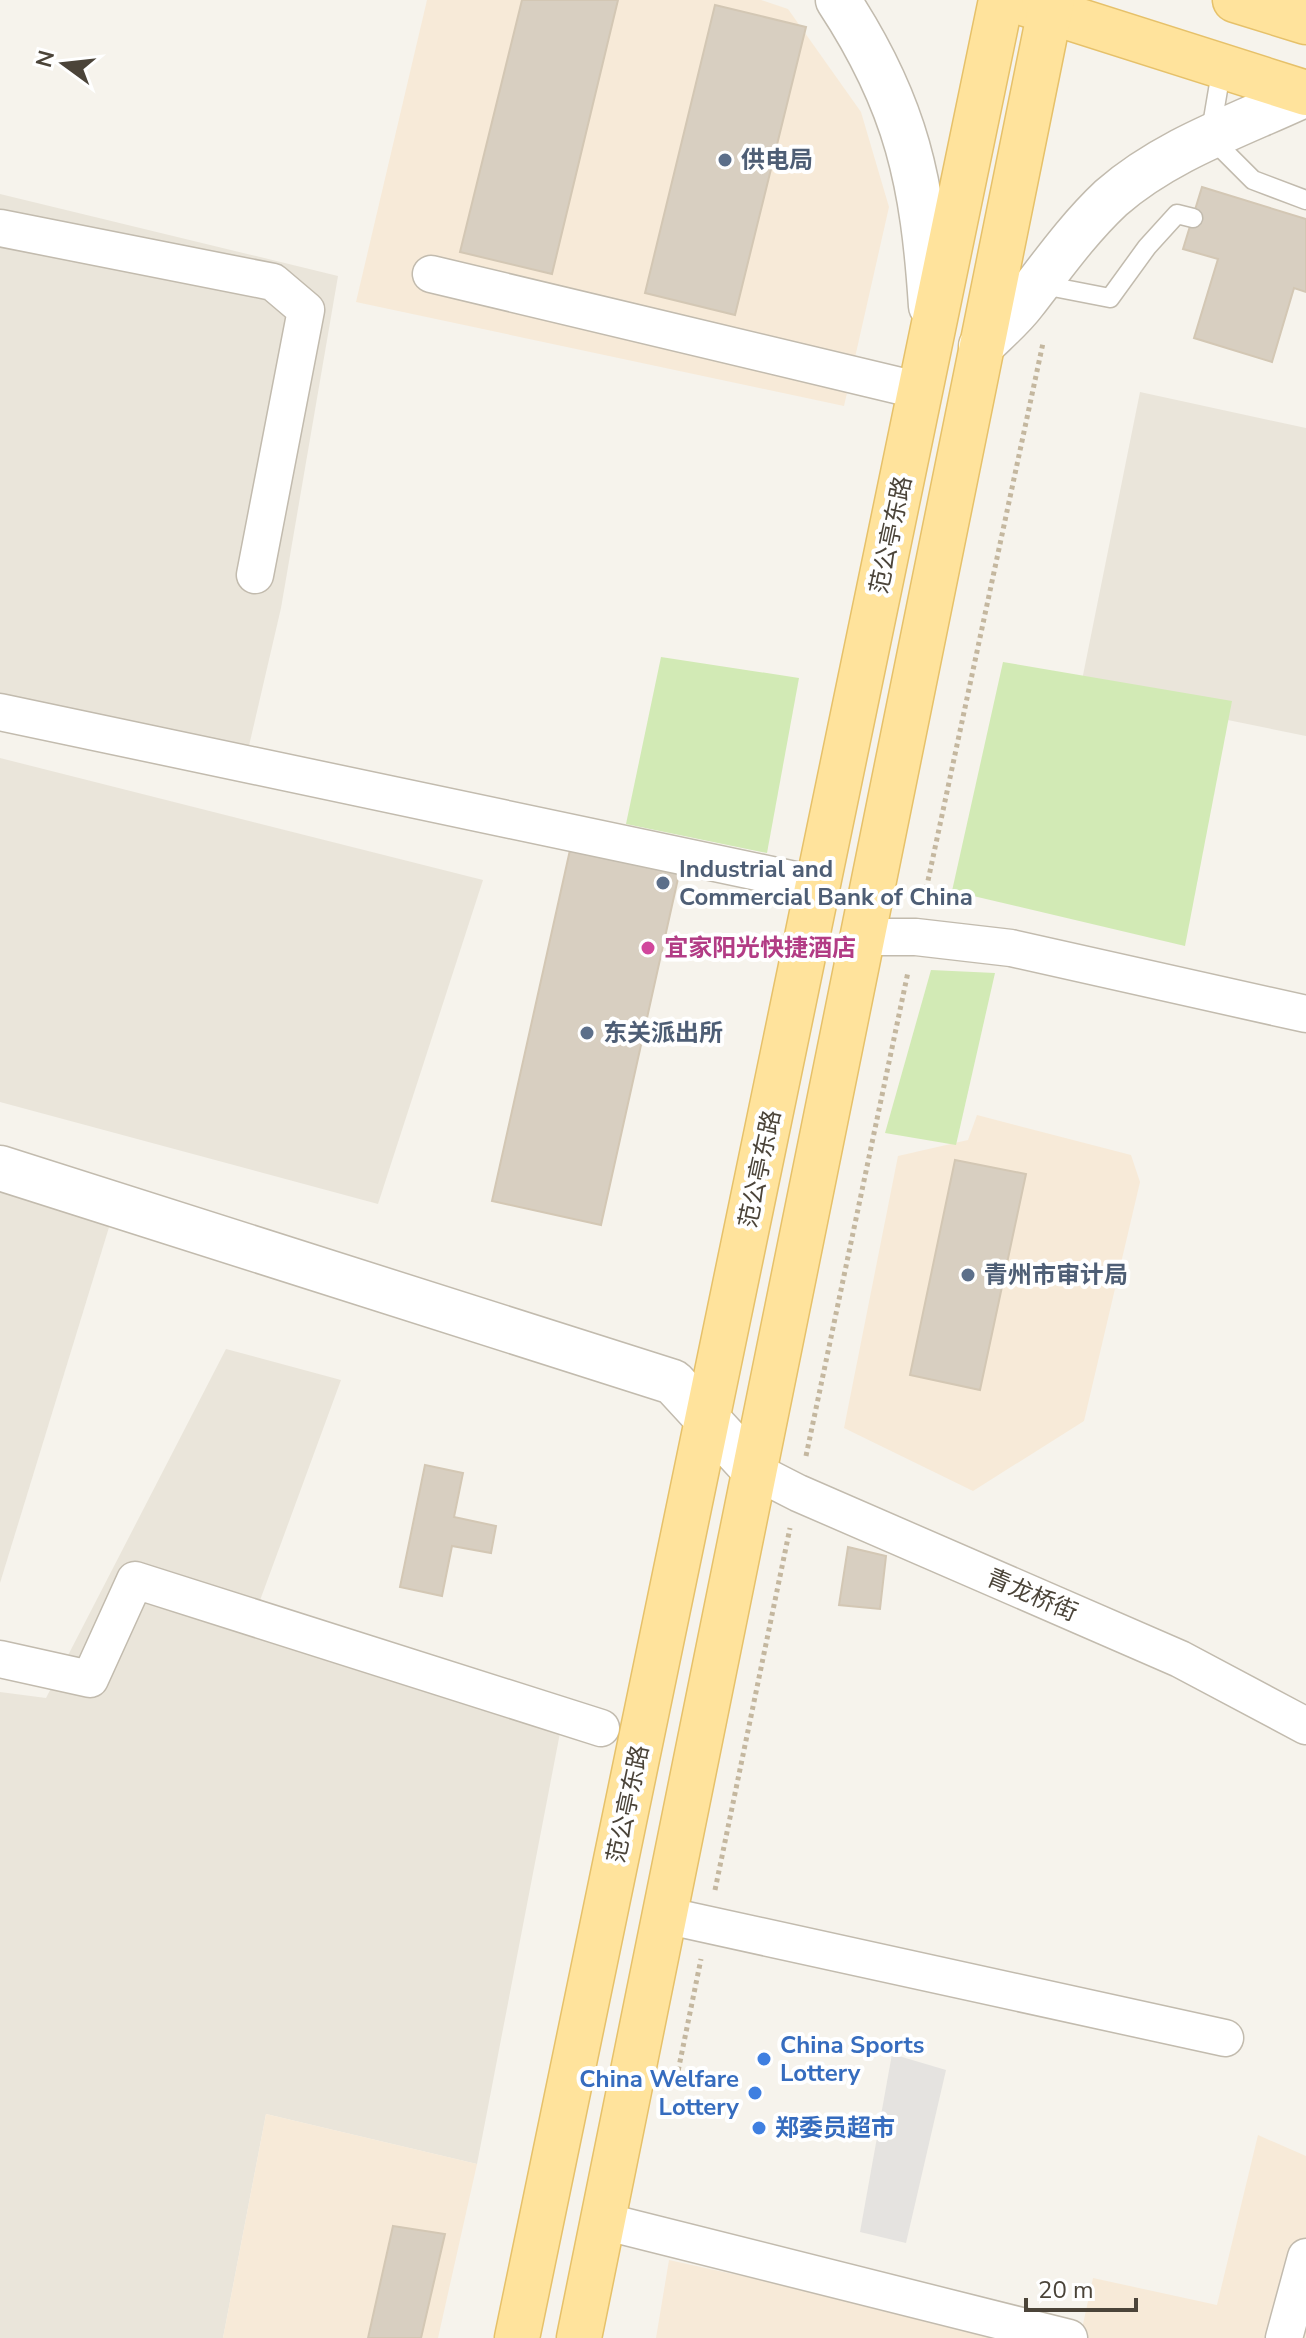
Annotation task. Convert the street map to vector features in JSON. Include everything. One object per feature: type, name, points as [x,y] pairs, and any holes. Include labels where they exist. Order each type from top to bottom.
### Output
[{"type":"main road","name":"范公亭东路","points":[[517,2338],[1001,0]]},
{"type":"main road","points":[[1235,0],[1306,22]]},
{"type":"main road","points":[[579,2338],[981,346],[1025,282],[1038,4],[1306,93]]},
{"type":"street","points":[[838,0],[866,43],[902,125],[921,201],[933,332]]},
{"type":"street","points":[[1283,0],[1306,15]]},
{"type":"street","points":[[1025,282],[1059,255],[1110,199],[1142,173],[1187,147],[1306,93]]},
{"type":"street","points":[[0,228],[273,282],[306,310],[255,575]]},
{"type":"street","points":[[431,274],[921,391]]},
{"type":"street","points":[[0,712],[819,885]]},
{"type":"street","points":[[862,937],[916,937],[1011,948],[1306,1014]]},
{"type":"street","points":[[0,1168],[673,1382],[755,1471]]},
{"type":"street","name":"青龙桥街","points":[[755,1471],[798,1493],[1180,1659],[1306,1726]]},
{"type":"street","points":[[0,1659],[90,1679],[135,1580],[601,1728]]},
{"type":"street","points":[[664,1915],[1225,2038]]},
{"type":"street","points":[[603,2221],[1069,2338]]},
{"type":"street","points":[[1284,2338],[1306,2257]]},
{"type":"lane","points":[[1222,66],[1210,137],[1253,180],[1306,200]]},
{"type":"lane","points":[[1025,282],[1110,298],[1147,247],[1177,214],[1193,218]]},
{"type":"path","points":[[673,2093],[1039,358],[1025,282]]},
{"type":"shaded area","points":[[427,0],[761,0],[788,9],[861,112],[889,207],[844,406],[356,302]]},
{"type":"shaded area","points":[[0,194],[338,276],[281,608],[245,763],[0,714]]},
{"type":"shaded area","points":[[1140,392],[1306,428],[1306,736],[1080,690]]},
{"type":"shaded area","points":[[0,758],[483,880],[378,1204],[0,1102]]},
{"type":"shaded area","points":[[977,1115],[1131,1155],[1140,1182],[1084,1421],[973,1491],[844,1428],[898,1156],[968,1140]]},
{"type":"shaded area","points":[[0,1186],[110,1224],[0,1583]]},
{"type":"shaded area","points":[[226,1349],[341,1380],[251,1625],[560,1733],[477,2164],[266,2114],[223,2338],[0,2338],[0,1692],[46,1698]]},
{"type":"shaded area","points":[[892,2054],[946,2070],[906,2243],[860,2232]]},
{"type":"shaded area","points":[[266,2114],[477,2164],[438,2338],[223,2338]]},
{"type":"shaded area","points":[[1258,2135],[1306,2156],[1306,2338],[1080,2338],[1093,2278],[1217,2305]]},
{"type":"shaded area","points":[[669,2260],[1024,2338],[656,2338]]},
{"type":"green space","points":[[661,657],[799,678],[767,853],[626,824]]},
{"type":"green space","points":[[1003,662],[1232,701],[1185,946],[952,891]]},
{"type":"green space","points":[[931,970],[995,973],[956,1145],[885,1133]]},
{"type":"building","points":[[522,0],[618,0],[552,274],[460,252]]},
{"type":"building","name":"供电局","points":[[715,5],[806,27],[735,315],[645,293]]},
{"type":"building","points":[[1202,187],[1306,219],[1306,292],[1294,288],[1272,362],[1194,338],[1218,259],[1183,249]]},
{"type":"building","name":"东关派出所","points":[[572,841],[681,865],[601,1225],[492,1201]]},
{"type":"building","name":"青州市审计局","points":[[955,1160],[1026,1174],[980,1390],[910,1375]]},
{"type":"building","points":[[425,1465],[463,1473],[454,1517],[496,1526],[491,1553],[452,1546],[442,1596],[400,1587]]},
{"type":"building","points":[[848,1547],[886,1556],[880,1609],[839,1605]]},
{"type":"building","points":[[393,2226],[445,2234],[421,2338],[368,2338]]},
{"type":"place","name":"供电局","points":[[725,160]]},
{"type":"place","name":"Industrial and Commercial Bank of China","points":[[663,883]]},
{"type":"place","name":"宜家阳光快捷酒店","points":[[648,948]]},
{"type":"place","name":"东关派出所","points":[[587,1033]]},
{"type":"place","name":"青州市审计局","points":[[968,1275]]},
{"type":"place","name":"China Sports Lottery","points":[[764,2059]]},
{"type":"place","name":"China Welfare Lottery","points":[[755,2093]]},
{"type":"place","name":"郑委员超市","points":[[759,2128]]}]
